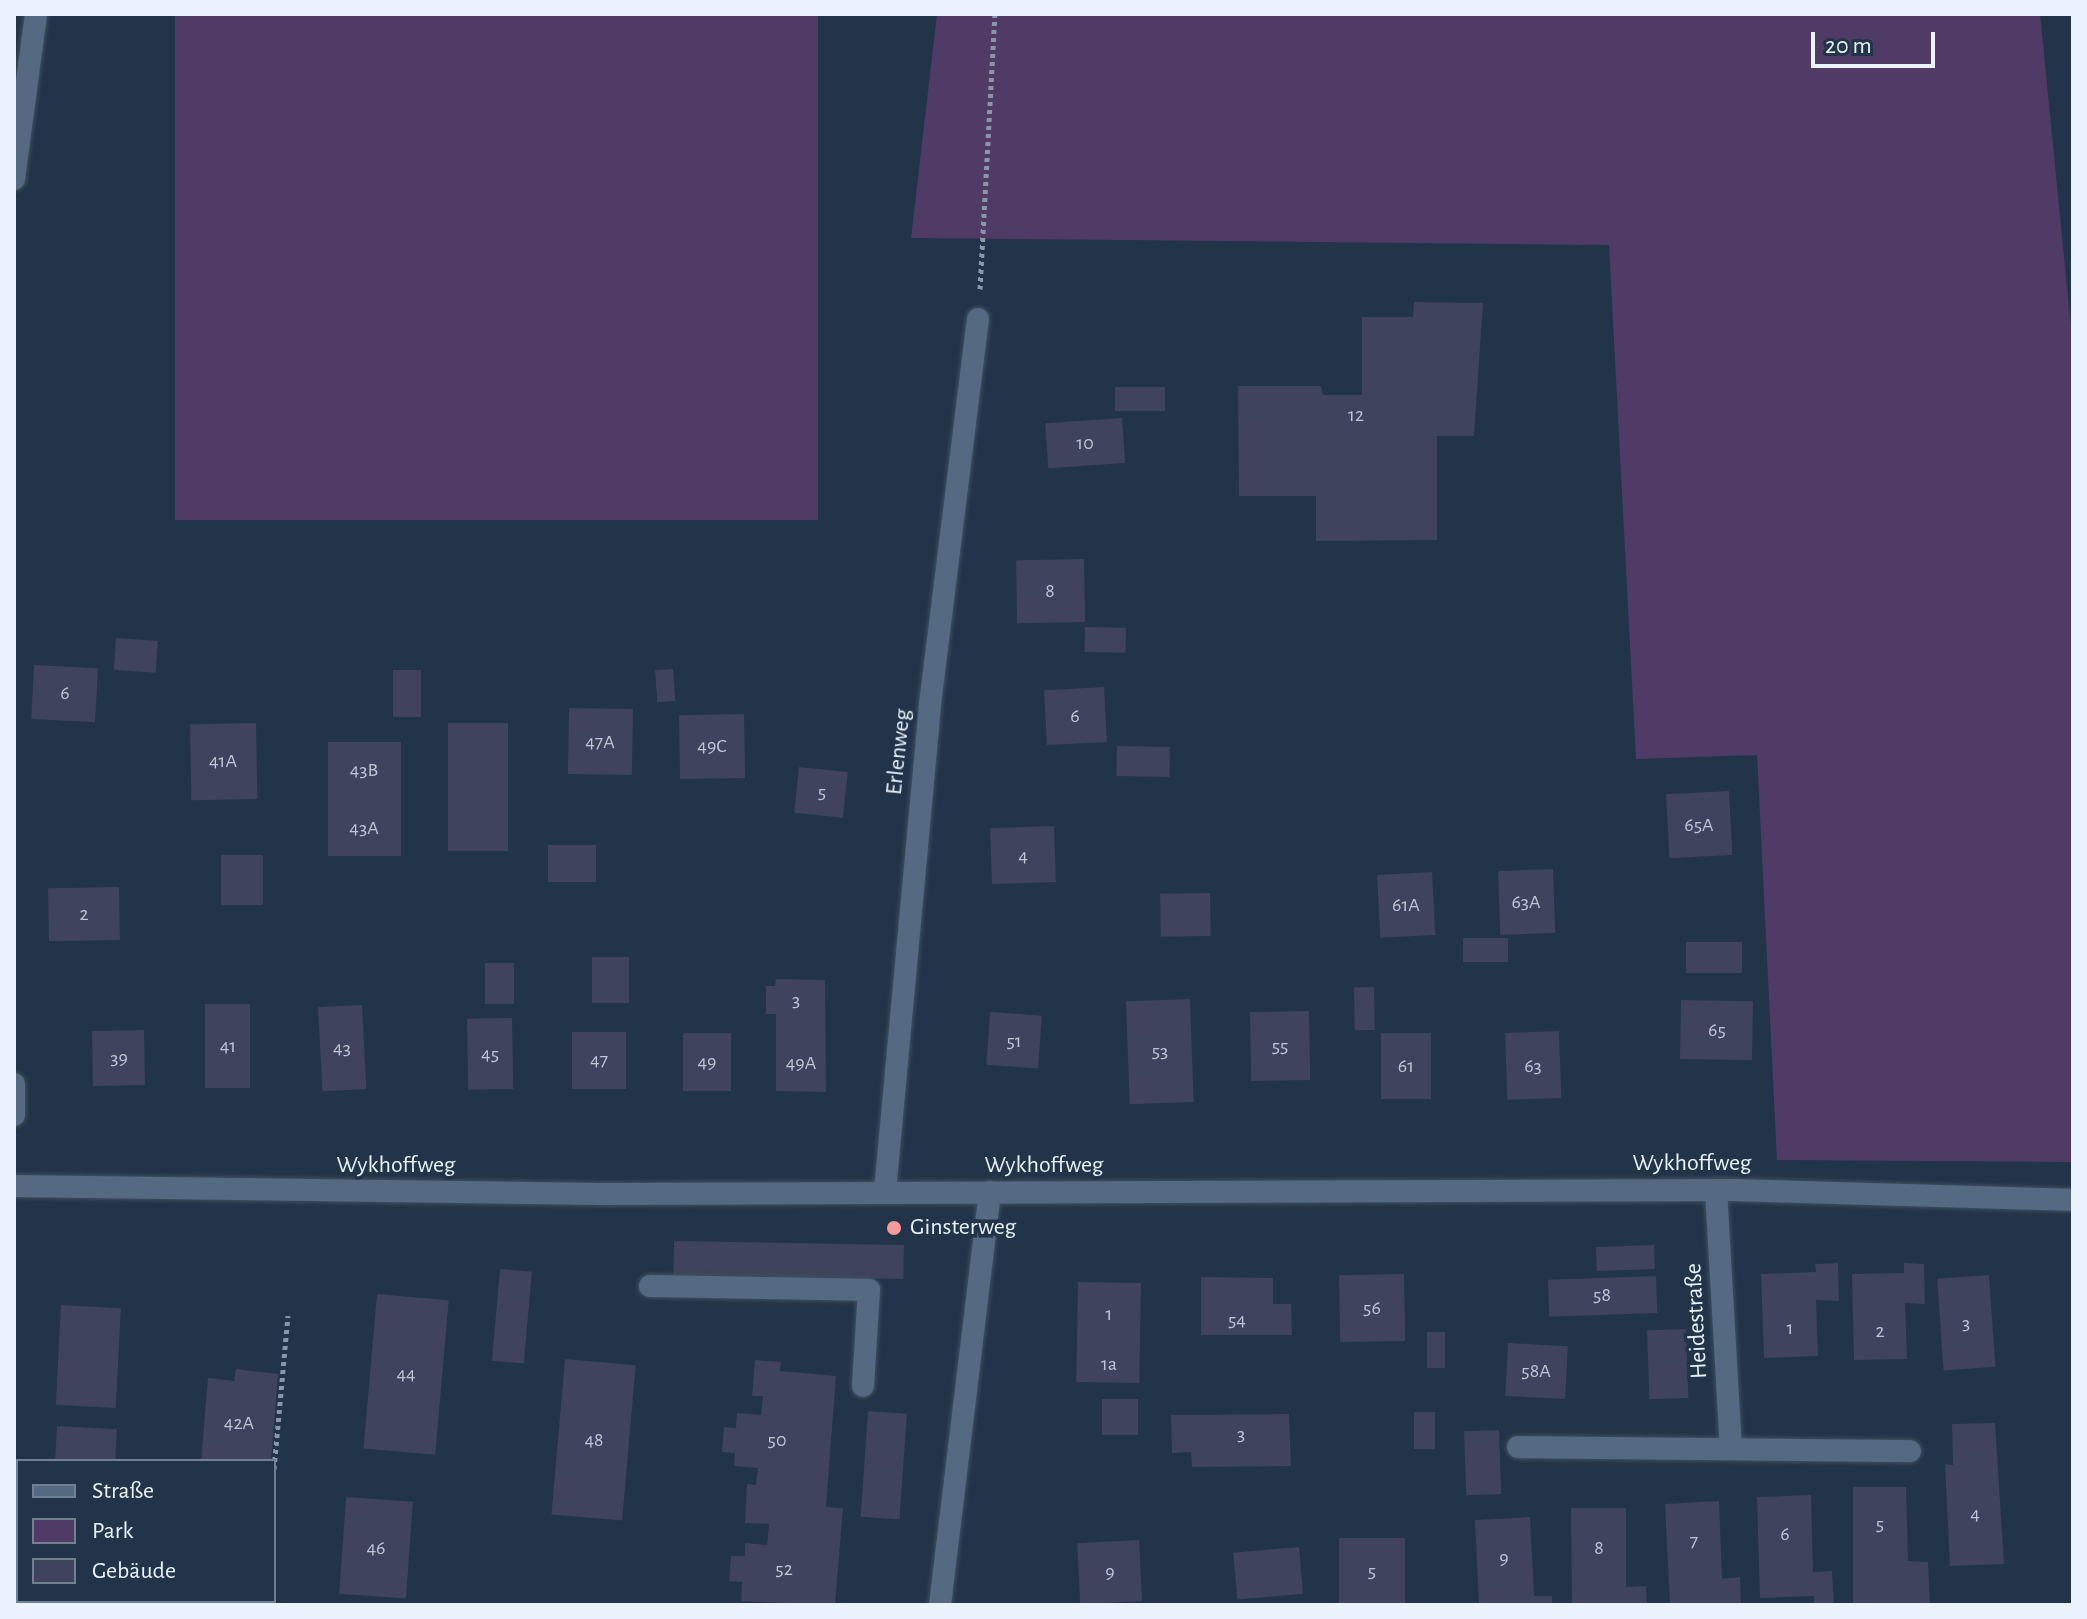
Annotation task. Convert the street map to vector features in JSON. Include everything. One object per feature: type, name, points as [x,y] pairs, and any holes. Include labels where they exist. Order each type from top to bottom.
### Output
[{"type":"street","points":[[14,179],[36,14]]},
{"type":"street","name":"Erlenweg","points":[[885,1191],[928,719],[978,319]]},
{"type":"street","points":[[14,1084],[14,1115]]},
{"type":"street","name":"Wykhoffweg","points":[[14,1186],[990,1192],[1716,1190],[2073,1200]]},
{"type":"street","name":"Heidestraße","points":[[1716,1190],[1731,1449]]},
{"type":"street","points":[[940,1605],[990,1192]]},
{"type":"street","points":[[650,1286],[869,1290],[863,1386]]},
{"type":"street","points":[[1518,1447],[1910,1451]]},
{"type":"path","points":[[978,319],[995,14]]},
{"type":"path","points":[[275,1459],[288,1316]]},
{"type":"green space","points":[[175,14],[818,14],[818,520],[175,520]]},
{"type":"green space","points":[[937,14],[2040,14],[2073,347],[2073,1162],[1777,1160],[1757,755],[1636,759],[1609,245],[911,238]]},
{"type":"building","points":[[1414,302],[1483,303],[1474,436],[1437,436],[1437,540],[1316,541],[1316,496],[1239,496],[1238,386],[1321,386],[1323,395],[1362,395],[1362,317],[1413,317]]},
{"type":"building","points":[[1115,387],[1165,387],[1165,411],[1115,411]]},
{"type":"building","points":[[1122,418],[1125,463],[1048,468],[1045,423]]},
{"type":"building","points":[[1084,559],[1085,622],[1017,623],[1016,560]]},
{"type":"building","points":[[1085,627],[1126,628],[1126,653],[1085,652]]},
{"type":"building","points":[[116,638],[158,641],[156,673],[114,670]]},
{"type":"building","points":[[34,665],[98,668],[95,722],[31,719]]},
{"type":"building","points":[[673,669],[675,701],[657,702],[655,670]]},
{"type":"building","points":[[393,670],[421,670],[421,717],[393,717]]},
{"type":"building","points":[[1104,687],[1107,742],[1047,745],[1044,690]]},
{"type":"building","points":[[569,708],[633,709],[632,775],[568,774]]},
{"type":"building","points":[[744,714],[745,778],[680,779],[679,715]]},
{"type":"building","points":[[256,723],[257,799],[191,800],[190,724]]},
{"type":"building","points":[[448,723],[508,723],[508,851],[448,851]]},
{"type":"building","points":[[328,742],[401,742],[401,856],[328,856]]},
{"type":"building","points":[[1117,746],[1170,747],[1169,777],[1116,776]]},
{"type":"building","points":[[799,767],[848,772],[843,818],[794,813]]},
{"type":"building","points":[[1729,791],[1732,855],[1669,858],[1666,794]]},
{"type":"building","points":[[1054,826],[1056,882],[992,884],[990,828]]},
{"type":"building","points":[[548,845],[596,845],[596,882],[548,882]]},
{"type":"building","points":[[221,855],[263,855],[263,905],[221,905]]},
{"type":"building","points":[[1553,869],[1555,933],[1500,935],[1498,871]]},
{"type":"building","points":[[1432,872],[1435,935],[1380,938],[1377,875]]},
{"type":"building","points":[[119,887],[120,940],[49,941],[48,888]]},
{"type":"building","points":[[1210,893],[1211,936],[1161,937],[1160,894]]},
{"type":"building","points":[[1463,938],[1508,938],[1508,962],[1463,962]]},
{"type":"building","points":[[1686,942],[1742,942],[1742,973],[1686,973]]},
{"type":"building","points":[[592,957],[629,957],[629,1003],[592,1003]]},
{"type":"building","points":[[485,963],[514,963],[514,1004],[485,1004]]},
{"type":"building","points":[[776,979],[825,980],[826,1092],[776,1091],[776,1014],[766,1014],[766,986],[775,986]]},
{"type":"building","points":[[1354,987],[1374,987],[1375,1030],[1355,1030]]},
{"type":"building","points":[[1190,999],[1194,1102],[1130,1104],[1126,1001]]},
{"type":"building","points":[[1681,1000],[1753,1001],[1752,1060],[1680,1059]]},
{"type":"building","points":[[205,1004],[250,1004],[250,1088],[205,1088]]},
{"type":"building","points":[[362,1005],[366,1089],[322,1091],[318,1007]]},
{"type":"building","points":[[1309,1011],[1310,1080],[1251,1081],[1250,1012]]},
{"type":"building","points":[[990,1012],[1042,1016],[1038,1068],[986,1065]]},
{"type":"building","points":[[512,1018],[513,1089],[468,1090],[467,1019]]},
{"type":"building","points":[[144,1030],[145,1085],[93,1086],[92,1031]]},
{"type":"building","points":[[1559,1031],[1561,1098],[1507,1100],[1505,1033]]},
{"type":"building","points":[[572,1032],[626,1032],[626,1089],[572,1089]]},
{"type":"building","points":[[683,1033],[731,1033],[731,1091],[683,1091]]},
{"type":"building","points":[[1381,1033],[1431,1033],[1431,1099],[1381,1099]]},
{"type":"building","points":[[674,1241],[904,1245],[903,1279],[673,1275]]},
{"type":"building","points":[[1654,1245],[1655,1269],[1597,1271],[1596,1247]]},
{"type":"building","points":[[1838,1263],[1839,1301],[1816,1300],[1818,1356],[1764,1358],[1761,1274],[1816,1272],[1815,1264]]},
{"type":"building","points":[[1904,1263],[1924,1264],[1925,1304],[1905,1303],[1907,1359],[1854,1360],[1852,1274],[1904,1273]]},
{"type":"building","points":[[500,1269],[532,1272],[524,1363],[492,1361]]},
{"type":"building","points":[[1404,1274],[1405,1341],[1340,1342],[1339,1275]]},
{"type":"building","points":[[1989,1275],[1995,1367],[1944,1370],[1937,1279]]},
{"type":"building","points":[[1656,1276],[1657,1313],[1549,1317],[1548,1280]]},
{"type":"building","points":[[1201,1277],[1273,1278],[1273,1304],[1291,1304],[1292,1335],[1201,1335]]},
{"type":"building","points":[[1078,1282],[1141,1283],[1139,1383],[1076,1382]]},
{"type":"building","points":[[377,1294],[449,1300],[435,1455],[363,1448]]},
{"type":"building","points":[[61,1305],[121,1308],[116,1408],[56,1405]]},
{"type":"building","points":[[1686,1329],[1688,1398],[1649,1399],[1647,1330]]},
{"type":"building","points":[[1427,1332],[1445,1332],[1445,1368],[1427,1368]]},
{"type":"building","points":[[1508,1343],[1568,1346],[1565,1399],[1505,1396]]},
{"type":"building","points":[[565,1359],[636,1365],[622,1521],[551,1514]]},
{"type":"building","points":[[755,1360],[781,1362],[780,1371],[836,1376],[826,1507],[843,1508],[835,1605],[741,1601],[742,1582],[729,1581],[731,1556],[745,1556],[745,1543],[767,1545],[769,1524],[745,1523],[747,1484],[756,1485],[758,1468],[734,1466],[735,1453],[722,1452],[724,1427],[736,1428],[737,1413],[761,1415],[763,1396],[752,1396]]},
{"type":"building","points":[[236,1369],[278,1374],[271,1459],[201,1459],[208,1378],[234,1381]]},
{"type":"building","points":[[1102,1399],[1138,1399],[1138,1435],[1102,1435]]},
{"type":"building","points":[[868,1411],[907,1414],[900,1519],[861,1517]]},
{"type":"building","points":[[1414,1412],[1435,1412],[1435,1449],[1414,1449]]},
{"type":"building","points":[[1289,1414],[1291,1466],[1192,1467],[1191,1452],[1172,1453],[1171,1415]]},
{"type":"building","points":[[1995,1423],[2004,1564],[1950,1566],[1945,1464],[1953,1465],[1952,1424]]},
{"type":"building","points":[[57,1426],[117,1429],[115,1459],[55,1459]]},
{"type":"building","points":[[1499,1430],[1501,1494],[1466,1495],[1464,1431]]},
{"type":"building","points":[[1853,1487],[1906,1487],[1908,1561],[1928,1562],[1930,1605],[1853,1603]]},
{"type":"building","points":[[1811,1495],[1813,1572],[1832,1571],[1834,1605],[1814,1605],[1814,1596],[1760,1598],[1757,1497]]},
{"type":"building","points":[[346,1497],[413,1502],[406,1598],[339,1594]]},
{"type":"building","points":[[1719,1501],[1722,1579],[1740,1577],[1741,1605],[1670,1604],[1665,1504]]},
{"type":"building","points":[[1571,1508],[1626,1508],[1626,1587],[1646,1586],[1647,1605],[1572,1605]]},
{"type":"building","points":[[1530,1517],[1534,1596],[1552,1596],[1552,1605],[1479,1605],[1475,1520]]},
{"type":"building","points":[[1339,1538],[1405,1538],[1405,1605],[1339,1605]]},
{"type":"building","points":[[1139,1540],[1142,1601],[1080,1604],[1077,1543]]},
{"type":"building","points":[[1299,1547],[1303,1594],[1237,1600],[1233,1553]]},
{"type":"place","name":"Ginsterweg","points":[[894,1228]]}]
